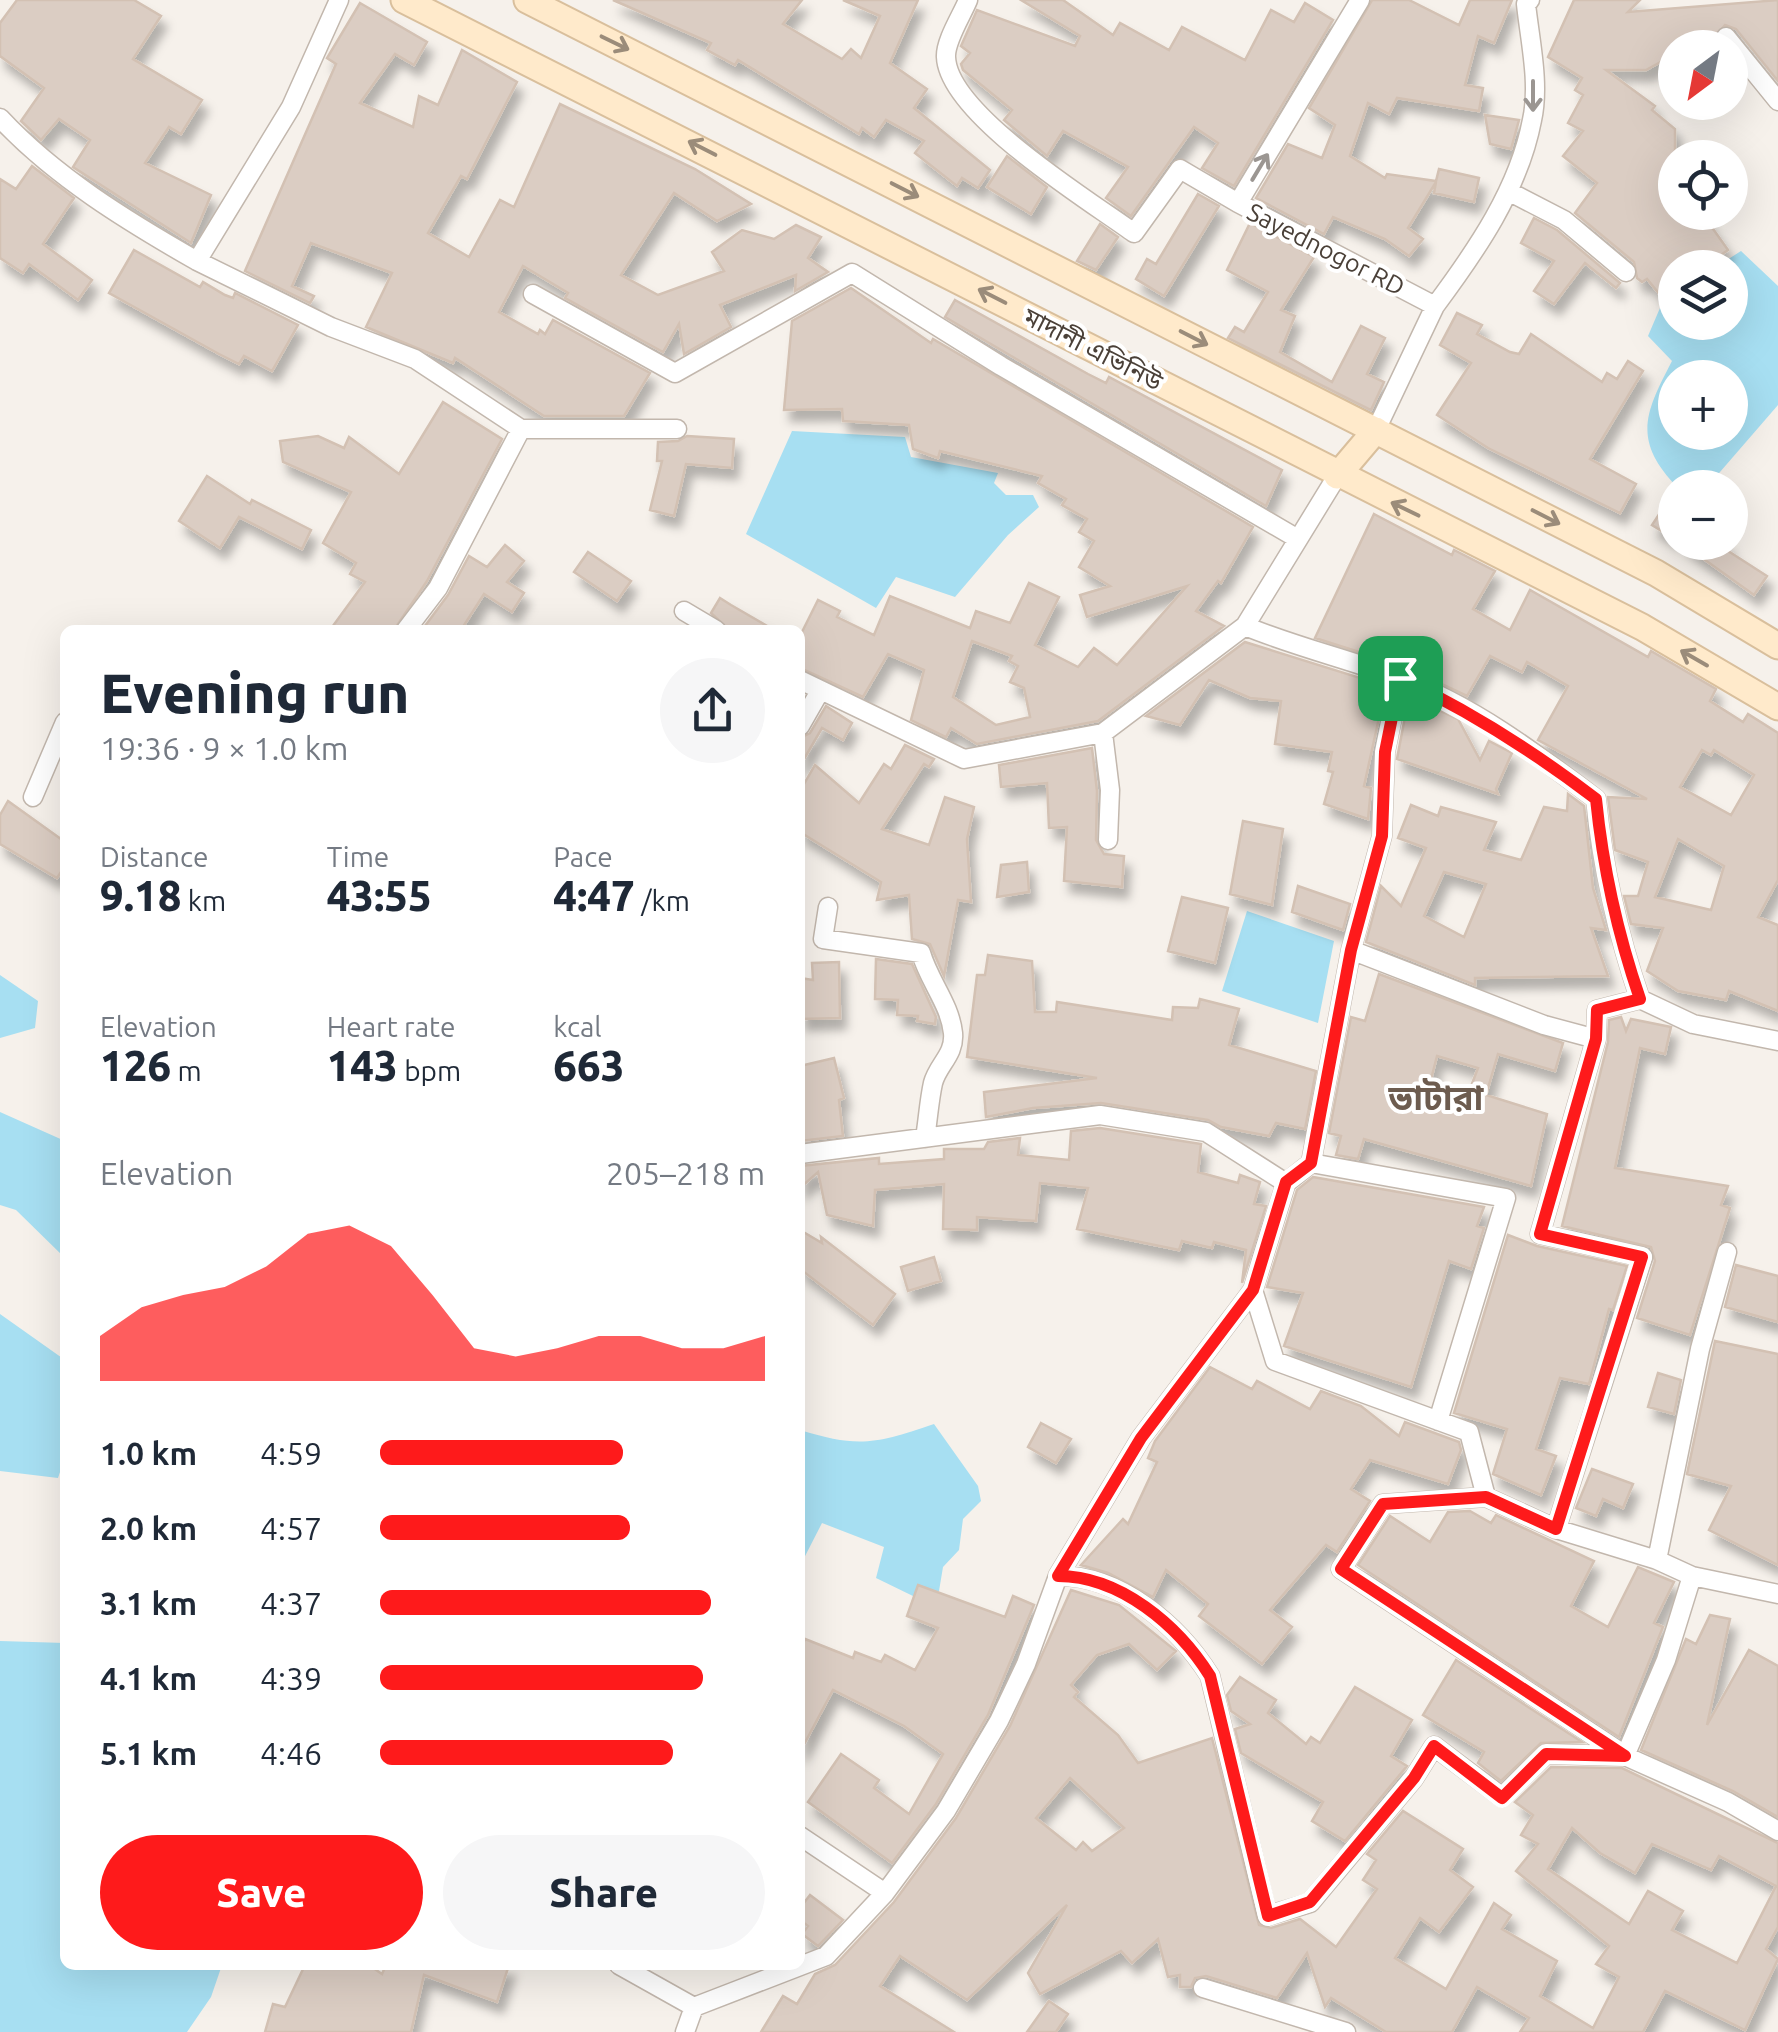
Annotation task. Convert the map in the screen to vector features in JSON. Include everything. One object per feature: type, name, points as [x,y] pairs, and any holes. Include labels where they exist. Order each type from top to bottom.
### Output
[{"type":"main road","name":"মাদানী এভিনিউ","points":[[404,0],[777,185],[1337,476],[1642,628],[1778,707]]},
{"type":"main road","points":[[528,0],[1656,573],[1778,646]]},
{"type":"main road","points":[[1337,476],[1376,430]]},
{"type":"street","points":[[197,262],[291,107],[339,0]]},
{"type":"street","points":[[968,0],[945,56],[954,83],[1012,148],[1038,168],[1134,233],[1180,168],[1238,203]]},
{"type":"street","name":"Sayednogor RD","points":[[1360,0],[1238,203],[1435,306],[1473,256],[1508,191],[1532,120],[1526,4],[1530,0]]},
{"type":"street","points":[[1748,64],[1778,101]]},
{"type":"street","points":[[0,118],[31,151],[139,228],[197,262],[331,327],[416,359],[522,429],[677,429]]},
{"type":"street","points":[[1508,191],[1564,220],[1626,272]]},
{"type":"street","points":[[532,294],[675,374],[852,273],[1001,366],[1298,539]]},
{"type":"street","points":[[1376,430],[1435,306]]},
{"type":"street","points":[[410,625],[438,588],[522,429]]},
{"type":"street","points":[[805,683],[964,759],[1103,733],[1245,626],[1337,476]]},
{"type":"street","points":[[684,611],[708,625]]},
{"type":"street","points":[[1245,626],[1301,649],[1400,678],[1465,708],[1522,743],[1596,799],[1610,901],[1640,999]]},
{"type":"street","points":[[805,1964],[826,1956],[885,1894],[946,1810],[999,1721],[1026,1664],[1058,1576],[1141,1438],[1253,1290],[1286,1182],[1311,1163],[1351,950],[1382,836],[1385,752],[1400,678]]},
{"type":"street","points":[[805,718],[820,692]]},
{"type":"street","points":[[1103,733],[1110,790],[1108,840]]},
{"type":"street","points":[[33,797],[60,734]]},
{"type":"street","points":[[828,907],[823,939],[920,953],[930,982],[941,994],[953,1032],[952,1052],[934,1079],[925,1138]]},
{"type":"street","points":[[1351,950],[1544,1025],[1596,1039]]},
{"type":"street","points":[[1556,1529],[1642,1257],[1540,1234],[1596,1039],[1597,1010],[1640,999],[1693,1024],[1778,1041]]},
{"type":"street","points":[[805,1152],[1100,1115],[1206,1132],[1286,1182]]},
{"type":"street","points":[[1311,1163],[1506,1198],[1438,1421]]},
{"type":"street","points":[[1657,1560],[1700,1349],[1727,1252]]},
{"type":"street","points":[[1253,1290],[1275,1361],[1469,1432],[1486,1497]]},
{"type":"street","points":[[1778,1594],[1692,1576],[1657,1560],[1556,1529],[1486,1497],[1383,1504],[1341,1569],[1625,1756],[1728,1802],[1778,1830]]},
{"type":"street","points":[[1058,1576],[1079,1576],[1153,1611],[1202,1663],[1219,1708],[1268,1916],[1310,1902],[1414,1778],[1434,1746],[1502,1798],[1546,1754],[1625,1756]]},
{"type":"street","points":[[1625,1756],[1666,1660],[1692,1576]]},
{"type":"street","points":[[805,1839],[885,1894]]},
{"type":"street","points":[[627,1970],[694,2007]]},
{"type":"street","points":[[685,2032],[694,2007],[790,1970]]},
{"type":"street","points":[[1203,1988],[1346,2032]]},
{"type":"water","points":[[1748,258],[1778,286],[1778,405],[1748,440],[1748,360],[1671,360],[1648,336],[1658,313],[1658,340],[1748,340]]},
{"type":"water","points":[[1658,390],[1658,450],[1739,450],[1722,470],[1663,470],[1649,440]]},
{"type":"water","points":[[792,431],[905,437],[911,457],[998,473],[994,483],[1006,495],[1033,495],[1039,507],[1008,535],[955,597],[896,577],[876,608],[746,534]]},
{"type":"water","points":[[1247,911],[1334,941],[1318,1023],[1222,991]]},
{"type":"water","points":[[0,975],[38,1001],[35,1028],[0,1038]]},
{"type":"water","points":[[0,1112],[60,1139],[60,1253],[16,1210],[0,1205]]},
{"type":"water","points":[[0,1314],[60,1356],[60,1472],[58,1478],[0,1471]]},
{"type":"water","points":[[934,1424],[978,1486],[981,1501],[963,1519],[959,1550],[943,1567],[939,1591],[915,1597],[876,1578],[884,1547],[822,1523],[805,1556],[805,1431],[853,1441],[897,1436]]},
{"type":"water","points":[[0,1641],[60,1643],[60,1970],[220,1970],[211,1997],[187,2032],[0,2032]]},
{"type":"building","points":[[17,0],[134,0],[161,16],[133,59],[202,100],[181,134],[169,127],[145,163],[211,195],[191,243],[73,167],[90,140],[59,119],[41,140],[21,121],[44,88],[0,56],[0,23]]},
{"type":"building","points":[[613,0],[802,0],[783,24],[842,59],[851,49],[861,58],[880,16],[843,0],[918,0],[890,63],[927,89],[914,108],[990,170],[978,188],[962,178],[957,186],[915,153],[924,141],[886,120],[874,137],[862,128],[859,134],[738,60],[735,65],[707,50],[711,43]]},
{"type":"building","points":[[1021,0],[1063,0],[1113,35],[1120,23],[1169,50],[1182,27],[1245,60],[1271,10],[1294,22],[1305,3],[1333,20],[1234,186],[1202,168],[1218,143],[1194,127],[1131,216],[1106,198],[1128,167],[1063,131],[1047,156],[1004,120],[1012,110],[963,70],[961,64],[970,53],[961,46],[977,10],[1075,46],[1080,36]]},
{"type":"building","points":[[1372,0],[1409,0],[1459,25],[1470,0],[1512,0],[1494,43],[1478,36],[1465,85],[1483,88],[1479,111],[1397,98],[1389,114],[1368,103],[1350,156],[1385,178],[1387,174],[1436,181],[1439,169],[1479,178],[1474,202],[1434,193],[1436,182],[1408,228],[1423,239],[1409,256],[1385,239],[1333,217],[1324,234],[1256,198],[1288,144],[1322,158],[1335,125],[1309,108]]},
{"type":"building","points":[[1574,0],[1640,0],[1628,12],[1778,0],[1778,81],[1748,44],[1748,30],[1725,25],[1721,30],[1658,30],[1658,63],[1646,70],[1606,70],[1655,106],[1652,110],[1658,120],[1675,129],[1675,140],[1658,140],[1658,230],[1714,230],[1728,250],[1658,250],[1658,292],[1647,279],[1642,282],[1637,278],[1634,262],[1575,213],[1597,183],[1563,156],[1583,131],[1568,123],[1583,95],[1575,90],[1582,78],[1548,57]]},
{"type":"building","points":[[360,3],[427,42],[414,65],[395,54],[360,103],[413,127],[419,96],[438,105],[462,50],[517,82],[467,179],[461,176],[428,233],[469,257],[500,200],[514,207],[560,104],[695,169],[751,204],[717,221],[674,193],[621,275],[658,295],[724,271],[712,252],[742,230],[774,239],[796,225],[821,237],[808,258],[828,272],[795,291],[796,275],[720,305],[731,327],[684,354],[679,324],[663,352],[565,298],[568,293],[523,266],[499,312],[538,334],[540,330],[545,334],[553,320],[650,373],[624,416],[544,416],[455,358],[453,363],[366,327],[392,273],[311,243],[292,286],[314,296],[310,303],[245,271],[336,64],[327,58]]},
{"type":"building","points":[[1485,115],[1519,120],[1511,149],[1490,144]]},
{"type":"building","points":[[1007,156],[1047,187],[1031,214],[987,187]]},
{"type":"building","points":[[32,166],[74,198],[43,244],[92,280],[78,300],[29,264],[23,273],[0,258],[0,179],[16,189]]},
{"type":"building","points":[[1198,194],[1219,206],[1164,296],[1136,279],[1147,259],[1156,264]]},
{"type":"building","points":[[1534,218],[1557,230],[1620,283],[1616,288],[1585,263],[1554,304],[1534,291],[1554,261],[1521,243]]},
{"type":"building","points":[[1250,223],[1314,257],[1281,310],[1295,316],[1280,352],[1332,382],[1361,326],[1385,338],[1367,374],[1384,382],[1371,410],[1228,338],[1235,327],[1244,332],[1268,292],[1227,270]]},
{"type":"building","points":[[1100,224],[1118,237],[1096,270],[1077,261]]},
{"type":"building","points":[[134,250],[200,287],[203,282],[233,298],[235,293],[298,325],[272,371],[244,356],[239,364],[109,293]]},
{"type":"building","points":[[851,288],[931,343],[933,339],[1253,527],[1221,583],[1218,581],[1196,611],[1224,626],[1098,721],[977,744],[951,728],[946,737],[911,720],[924,670],[888,654],[863,697],[805,670],[805,626],[818,600],[840,611],[837,617],[874,635],[890,596],[970,628],[976,611],[1010,623],[1029,583],[1059,597],[1035,645],[1078,667],[1094,648],[1117,665],[1187,586],[1087,617],[1080,595],[1110,586],[1079,567],[1094,541],[1079,532],[1087,519],[1062,505],[1066,499],[1038,483],[1042,476],[940,451],[938,458],[913,449],[909,425],[843,421],[842,409],[784,410],[792,321]],"holes":[[[972,641],[1012,656],[1009,661],[1018,666],[1010,682],[1024,688],[1030,717],[996,725],[953,697]]]},
{"type":"building","points":[[955,300],[1088,374],[1106,383],[1109,377],[1282,470],[1266,506],[945,317]]},
{"type":"building","points":[[1457,313],[1482,325],[1477,334],[1510,352],[1519,354],[1531,334],[1602,382],[1607,373],[1617,379],[1628,361],[1643,371],[1590,459],[1636,484],[1620,513],[1488,448],[1437,415],[1471,363],[1440,345]]},
{"type":"building","points":[[443,402],[502,439],[427,581],[397,625],[334,625],[365,582],[350,574],[356,563],[323,543],[351,492],[283,462],[280,441],[318,436],[344,448],[349,437],[399,474]]},
{"type":"building","points":[[687,436],[734,439],[732,468],[686,464],[674,516],[650,510],[662,461],[657,461],[658,442],[678,441]]},
{"type":"building","points":[[207,476],[250,504],[252,500],[311,530],[302,549],[239,517],[220,548],[179,521]]},
{"type":"building","points":[[1374,514],[1452,555],[1454,550],[1495,571],[1473,609],[1510,630],[1530,590],[1648,657],[1651,651],[1716,689],[1710,701],[1743,722],[1748,714],[1778,733],[1778,880],[1758,917],[1778,925],[1778,1011],[1729,991],[1726,1000],[1678,991],[1647,971],[1663,928],[1631,924],[1624,896],[1638,896],[1648,862],[1615,850],[1608,797],[1647,799],[1538,740],[1568,686],[1527,662],[1522,672],[1490,656],[1467,696],[1403,666],[1315,638]],"holes":[[[1702,750],[1711,755],[1714,750],[1754,775],[1731,815],[1680,787]],[[1678,839],[1724,866],[1711,910],[1655,897]]]},
{"type":"building","points":[[505,545],[524,561],[507,582],[524,593],[512,612],[484,594],[464,625],[426,625],[469,556],[487,567]]},
{"type":"building","points":[[588,552],[631,581],[617,601],[574,572]]},
{"type":"building","points":[[1705,560],[1742,560],[1767,576],[1754,595]]},
{"type":"building","points":[[720,598],[766,625],[724,625],[711,613]]},
{"type":"building","points":[[1245,642],[1386,686],[1364,786],[1371,788],[1368,819],[1324,804],[1333,772],[1328,771],[1332,752],[1275,744],[1281,701],[1250,698],[1209,680],[1180,725],[1146,716]]},
{"type":"building","points":[[1409,696],[1458,719],[1480,760],[1489,741],[1512,753],[1496,789],[1498,794],[1397,759]]},
{"type":"building","points":[[826,706],[852,723],[843,740],[822,728],[805,757],[805,736]]},
{"type":"building","points":[[905,745],[934,759],[929,767],[924,764],[882,829],[929,845],[945,797],[974,807],[967,839],[971,902],[958,900],[944,976],[930,944],[912,939],[909,895],[877,900],[881,882],[805,835],[805,782],[815,765],[859,803],[884,764],[891,769]]},
{"type":"building","points":[[1092,748],[1097,791],[1096,840],[1104,854],[1124,856],[1122,887],[1064,881],[1067,827],[1049,828],[1047,783],[1001,787],[999,765]]},
{"type":"building","points":[[1568,794],[1584,806],[1593,888],[1606,930],[1591,928],[1608,976],[1475,978],[1475,985],[1366,942],[1381,886],[1401,906],[1426,848],[1398,838],[1411,805],[1438,816],[1441,807],[1496,822],[1484,850],[1521,860],[1544,807],[1567,811]],"holes":[[[1444,872],[1486,884],[1464,937],[1424,916]]]},
{"type":"building","points":[[8,801],[60,838],[57,878],[0,844],[0,815]]},
{"type":"building","points":[[1243,821],[1283,829],[1272,905],[1230,894]]},
{"type":"building","points":[[1027,862],[1029,892],[997,897],[1001,865]]},
{"type":"building","points":[[1298,886],[1350,904],[1343,930],[1292,912]]},
{"type":"building","points":[[1182,897],[1228,908],[1215,963],[1168,951]]},
{"type":"building","points":[[988,955],[1032,961],[1035,1012],[1056,1012],[1057,1002],[1172,1020],[1173,1007],[1198,1008],[1200,999],[1239,1009],[1229,1045],[1316,1071],[1305,1129],[1276,1123],[1269,1136],[1221,1127],[1208,1120],[1101,1103],[1033,1108],[986,1117],[984,1092],[1097,1078],[967,1057],[977,975],[985,975]]},
{"type":"building","points":[[876,959],[912,964],[936,1017],[935,1024],[917,1021],[918,1016],[897,1015],[898,1000],[875,999]]},
{"type":"building","points":[[839,962],[840,1018],[805,1019],[805,979],[813,980],[812,963]]},
{"type":"building","points":[[1379,974],[1563,1043],[1555,1071],[1498,1054],[1486,1095],[1547,1114],[1531,1186],[1364,1139],[1358,1159],[1336,1155],[1341,1136],[1329,1133],[1351,1017],[1365,1021]],"holes":[[[1437,1056],[1478,1068],[1462,1110],[1426,1099]]]},
{"type":"building","points":[[1621,1017],[1626,1031],[1631,1019],[1671,1027],[1665,1054],[1640,1048],[1615,1168],[1728,1186],[1721,1205],[1730,1208],[1690,1335],[1637,1318],[1655,1261],[1651,1247],[1562,1226],[1608,1042],[1609,1020]]},
{"type":"building","points":[[834,1058],[844,1098],[839,1100],[843,1136],[805,1140],[805,1065]]},
{"type":"building","points":[[1100,1128],[1201,1144],[1198,1172],[1238,1183],[1240,1175],[1260,1182],[1254,1204],[1266,1206],[1242,1283],[1246,1250],[1214,1242],[1212,1248],[1182,1241],[1179,1250],[1077,1229],[1088,1188],[1040,1183],[1036,1221],[977,1217],[977,1230],[943,1229],[944,1184],[875,1190],[873,1226],[827,1215],[818,1172],[805,1184],[805,1165],[879,1158],[879,1164],[944,1159],[944,1149],[984,1149],[988,1142],[1020,1138],[1018,1155],[1069,1160],[1071,1131]]},
{"type":"building","points":[[1313,1177],[1484,1207],[1477,1226],[1484,1228],[1471,1269],[1449,1261],[1411,1387],[1284,1346],[1303,1293],[1267,1287],[1297,1190]]},
{"type":"building","points":[[805,1233],[822,1243],[821,1237],[895,1294],[873,1325],[805,1273]]},
{"type":"building","points":[[1508,1235],[1537,1246],[1627,1266],[1613,1310],[1609,1309],[1589,1384],[1560,1378],[1536,1449],[1556,1456],[1541,1495],[1493,1474],[1507,1429],[1454,1413]]},
{"type":"building","points":[[934,1257],[941,1281],[908,1291],[901,1267]]},
{"type":"building","points":[[1736,1265],[1778,1276],[1778,1322],[1725,1307]]},
{"type":"building","points":[[1715,1341],[1778,1354],[1778,1565],[1709,1530],[1731,1486],[1687,1474]]},
{"type":"building","points":[[1210,1367],[1252,1389],[1257,1381],[1310,1409],[1321,1391],[1361,1406],[1399,1436],[1405,1422],[1459,1442],[1461,1450],[1448,1484],[1370,1460],[1351,1489],[1370,1501],[1337,1552],[1326,1545],[1270,1610],[1292,1627],[1262,1664],[1199,1616],[1208,1604],[1166,1570],[1153,1597],[1108,1573],[1081,1565],[1123,1519],[1128,1524],[1157,1462],[1148,1458],[1155,1441]]},
{"type":"building","points":[[1658,1373],[1681,1380],[1674,1414],[1648,1407]]},
{"type":"building","points":[[1041,1423],[1071,1439],[1056,1463],[1028,1447]]},
{"type":"building","points":[[1592,1469],[1633,1484],[1623,1508],[1603,1499],[1596,1516],[1576,1508]]},
{"type":"building","points":[[1470,1511],[1491,1523],[1496,1515],[1594,1561],[1571,1606],[1608,1627],[1638,1567],[1674,1582],[1654,1623],[1663,1627],[1619,1737],[1358,1565],[1390,1516],[1430,1542],[1448,1512]]},
{"type":"building","points":[[918,1585],[1005,1617],[1013,1596],[1034,1605],[988,1715],[936,1804],[892,1863],[808,1802],[841,1754],[879,1780],[874,1788],[909,1814],[943,1754],[904,1726],[833,1690],[805,1743],[805,1639],[853,1658],[855,1652],[881,1662],[885,1655],[915,1670],[938,1628],[907,1616]]},
{"type":"building","points":[[1071,1590],[1119,1605],[1176,1651],[1157,1670],[1129,1644],[1097,1655],[1071,1685],[1078,1692],[1074,1697],[1118,1735],[1138,1763],[1212,1738],[1259,1925],[1271,1928],[1300,1919],[1336,1947],[1377,1889],[1363,1880],[1376,1860],[1367,1854],[1403,1811],[1463,1849],[1450,1870],[1473,1887],[1439,1932],[1420,1918],[1395,1958],[1446,1989],[1494,1903],[1511,1915],[1502,1929],[1557,1961],[1540,1996],[1593,2028],[1619,1977],[1596,1964],[1609,1946],[1516,1871],[1538,1844],[1521,1835],[1533,1815],[1515,1802],[1551,1767],[1622,1768],[1778,1843],[1778,1927],[1766,1949],[1778,1959],[1745,2030],[1665,1991],[1643,2032],[1520,2032],[1529,2018],[1477,1987],[1452,2032],[1386,2032],[1331,1998],[1325,2007],[1307,1953],[1277,1998],[1206,1976],[1195,1978],[1191,1987],[1180,1987],[1180,1975],[1168,1977],[1158,1939],[1132,1963],[1121,1951],[1040,1994],[1028,1973],[1067,1905],[967,2000],[900,1956],[880,1986],[954,2032],[761,2032],[783,1996],[797,2004],[815,1974],[835,1965],[894,1902],[956,1818],[1010,1726]],"holes":[[[1070,1778],[1124,1828],[1092,1851],[1083,1842],[1076,1850],[1036,1818]],[[1572,1828],[1600,1853],[1635,1873],[1652,1844],[1711,1870],[1719,1856],[1776,1886],[1737,1963],[1672,1930],[1683,1911],[1648,1891],[1629,1924],[1548,1869]]]},
{"type":"building","points":[[1710,1615],[1730,1619],[1707,1725],[1749,1650],[1778,1666],[1778,1817],[1733,1791],[1641,1750],[1686,1639],[1696,1644]]},
{"type":"building","points":[[1456,1660],[1582,1742],[1541,1743],[1501,1781],[1478,1763],[1484,1752],[1423,1715]]},
{"type":"building","points":[[1240,1677],[1276,1700],[1268,1713],[1306,1744],[1311,1737],[1320,1743],[1355,1687],[1412,1720],[1391,1756],[1407,1766],[1345,1841],[1312,1821],[1323,1802],[1241,1753],[1235,1729],[1250,1724],[1231,1711],[1227,1695]]},
{"type":"building","points":[[810,1895],[843,1920],[818,1946],[805,1936],[805,1902]]},
{"type":"building","points":[[303,1970],[376,1970],[382,1974],[384,1970],[507,1970],[497,2002],[424,1975],[411,2032],[265,2032],[273,2004],[285,2007]]},
{"type":"building","points":[[1049,2001],[1068,2014],[1056,2032],[1027,2032]]},
{"type":"district","name":"ভাটারা","points":[[1436,1097]]},
{"type":"route","points":[[1400,678],[1465,708],[1522,743],[1596,799],[1603,871],[1616,930],[1640,999],[1597,1010],[1596,1039],[1540,1234],[1642,1257],[1556,1529],[1486,1497],[1383,1504],[1341,1569],[1625,1756],[1546,1754],[1502,1798],[1434,1746],[1414,1778],[1310,1902],[1268,1916],[1219,1708],[1210,1676],[1194,1650],[1153,1611],[1079,1576],[1058,1576],[1141,1438],[1253,1290],[1286,1182],[1311,1163],[1351,950],[1382,836],[1385,752],[1400,678]]}]
